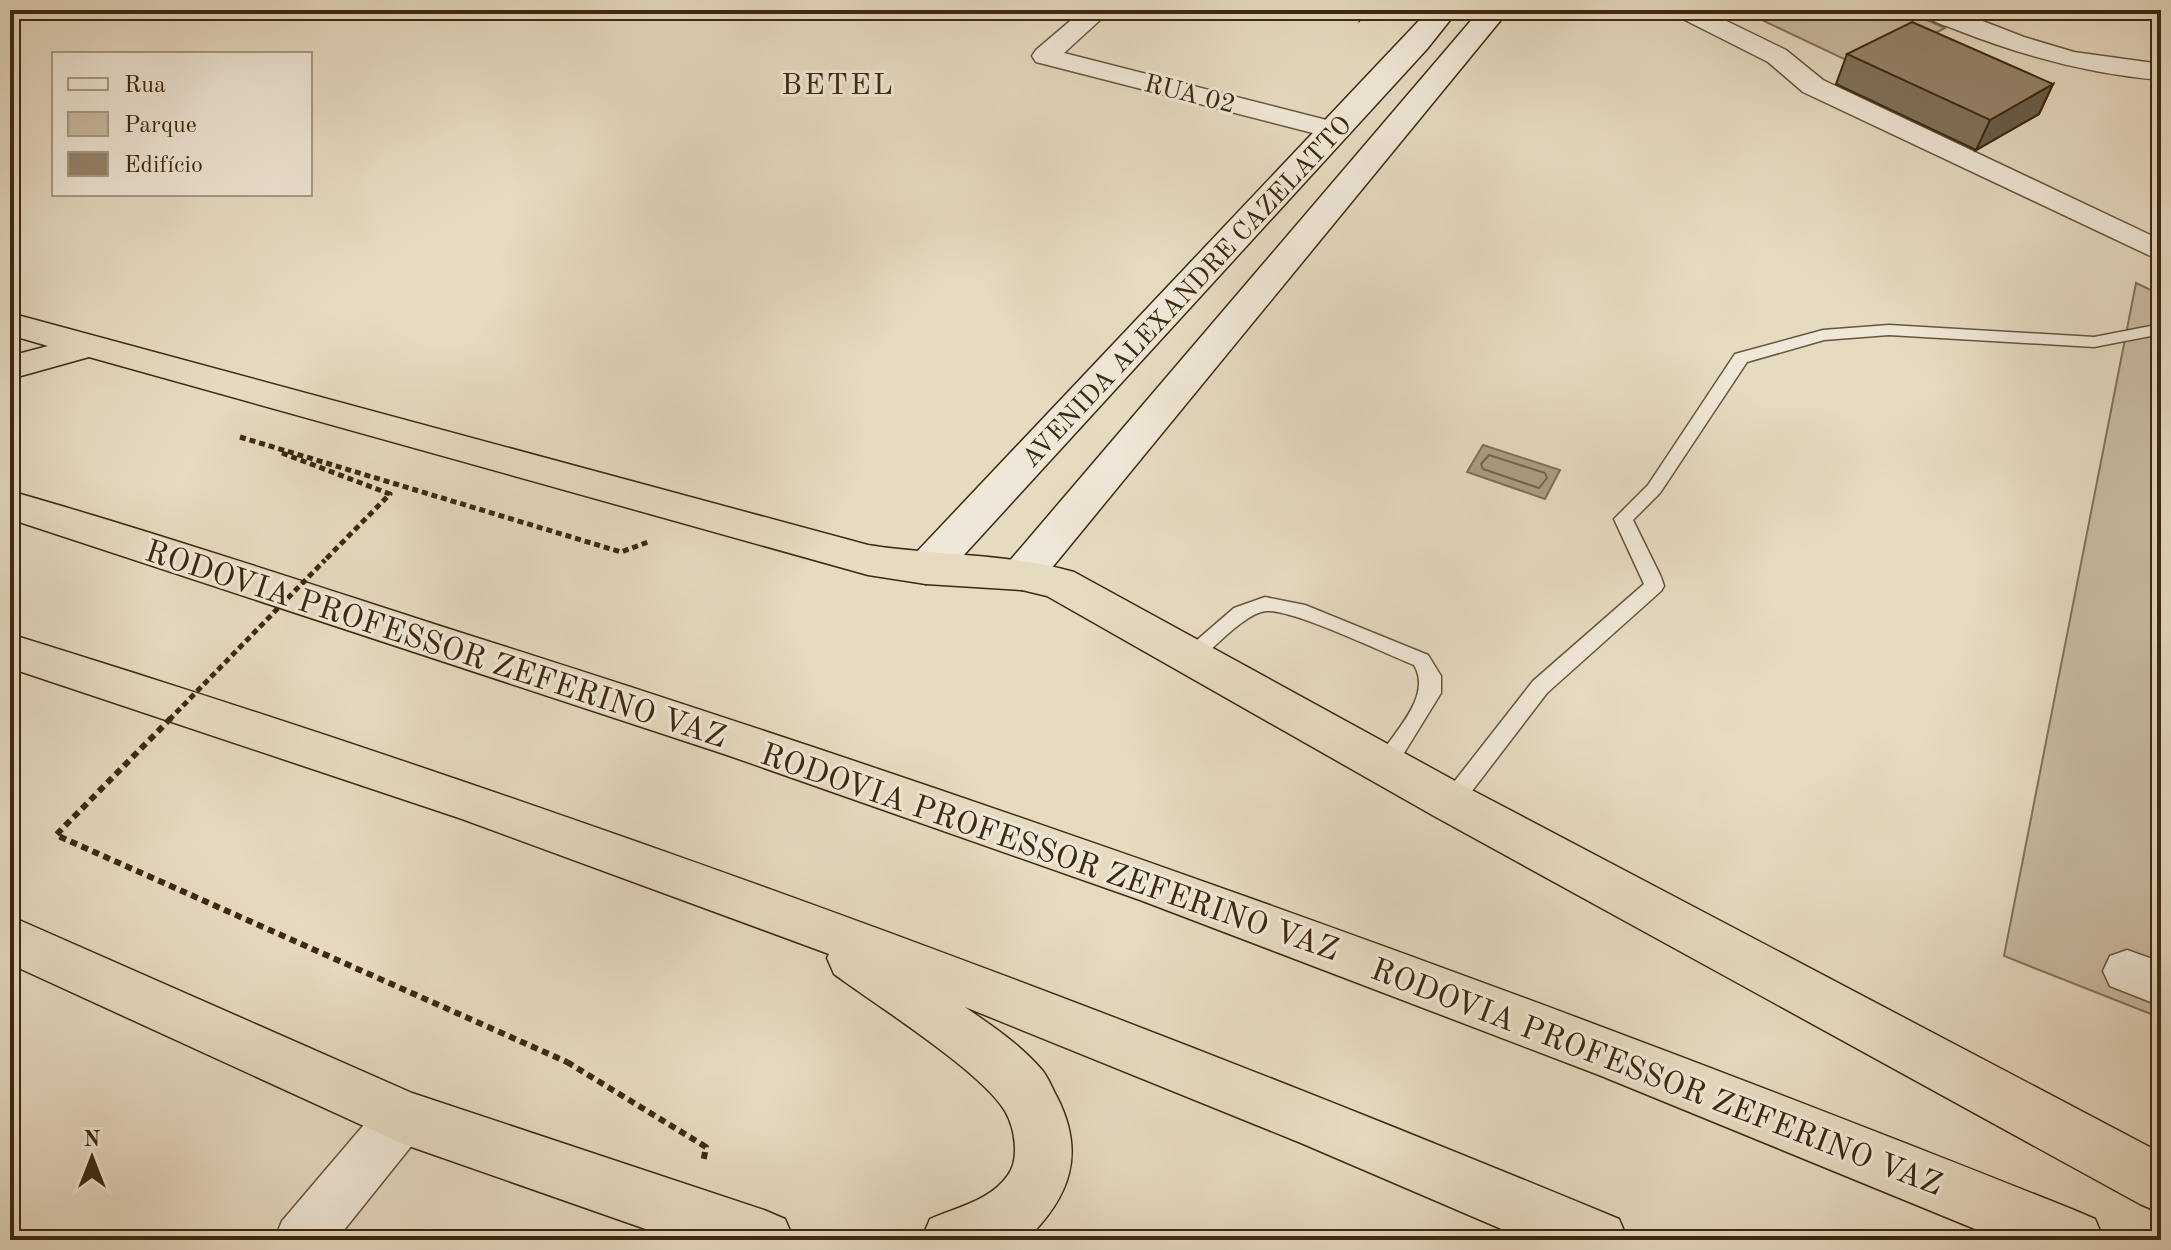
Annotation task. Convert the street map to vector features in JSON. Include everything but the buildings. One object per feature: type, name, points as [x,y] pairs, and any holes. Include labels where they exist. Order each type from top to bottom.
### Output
[{"type":"highway","points":[[10,324],[868,560],[926,569],[1022,575],[1059,583],[1451,802],[2161,1184]]},
{"type":"highway","points":[[10,368],[89,346]]},
{"type":"highway","name":"RODOVIA PROFESSOR ZEFERINO VAZ","points":[[10,505],[849,777],[1210,904],[1783,1119],[2074,1240]]},
{"type":"highway","points":[[10,651],[477,804],[802,921],[1422,1165],[1598,1240]]},
{"type":"highway","points":[[802,921],[987,1054],[1024,1090],[1041,1125],[1044,1162],[1029,1196],[1000,1223],[951,1240]]},
{"type":"highway","points":[[10,939],[403,1117],[764,1240]]},
{"type":"main road","name":"AVENIDA ALEXANDRE CAZELATTO","points":[[926,569],[1336,131],[1444,10]]},
{"type":"main road","name":"AVENIDA ALEXANDRE CAZELATTO","points":[[1022,575],[1495,10]]},
{"type":"street","name":"RUA 02","points":[[1098,10],[1045,56],[1336,131]]},
{"type":"street","points":[[1684,10],[1777,56],[1813,86],[2161,252]]},
{"type":"street","points":[[1932,10],[2041,53],[2105,67],[2161,69]]},
{"type":"street","points":[[1981,10],[2074,45],[2161,69]]},
{"type":"street","points":[[301,1240],[403,1117]]},
{"type":"lane","points":[[1451,802],[1540,687],[1654,586],[1648,564],[1631,540],[1623,519],[1654,489],[1741,358],[1823,335],[1889,330],[2094,342],[2161,329]]},
{"type":"lane","points":[[1189,658],[1241,613],[1265,604],[1298,610],[1421,660],[1431,676],[1431,693],[1385,765]]},
{"type":"path","points":[[693,1217],[706,1147],[567,1062],[56,835],[390,494],[240,437],[621,552],[711,517]]},
{"type":"green space","points":[[1741,10],[1904,10],[1945,28],[1865,69]]},
{"type":"green space","points":[[2136,283],[2161,295],[2161,1018],[2004,956]]},
{"type":"water","points":[[1483,445],[1560,470],[1545,499],[1467,472]]},
{"type":"district","name":"BETEL","points":[[838,84]]}]
